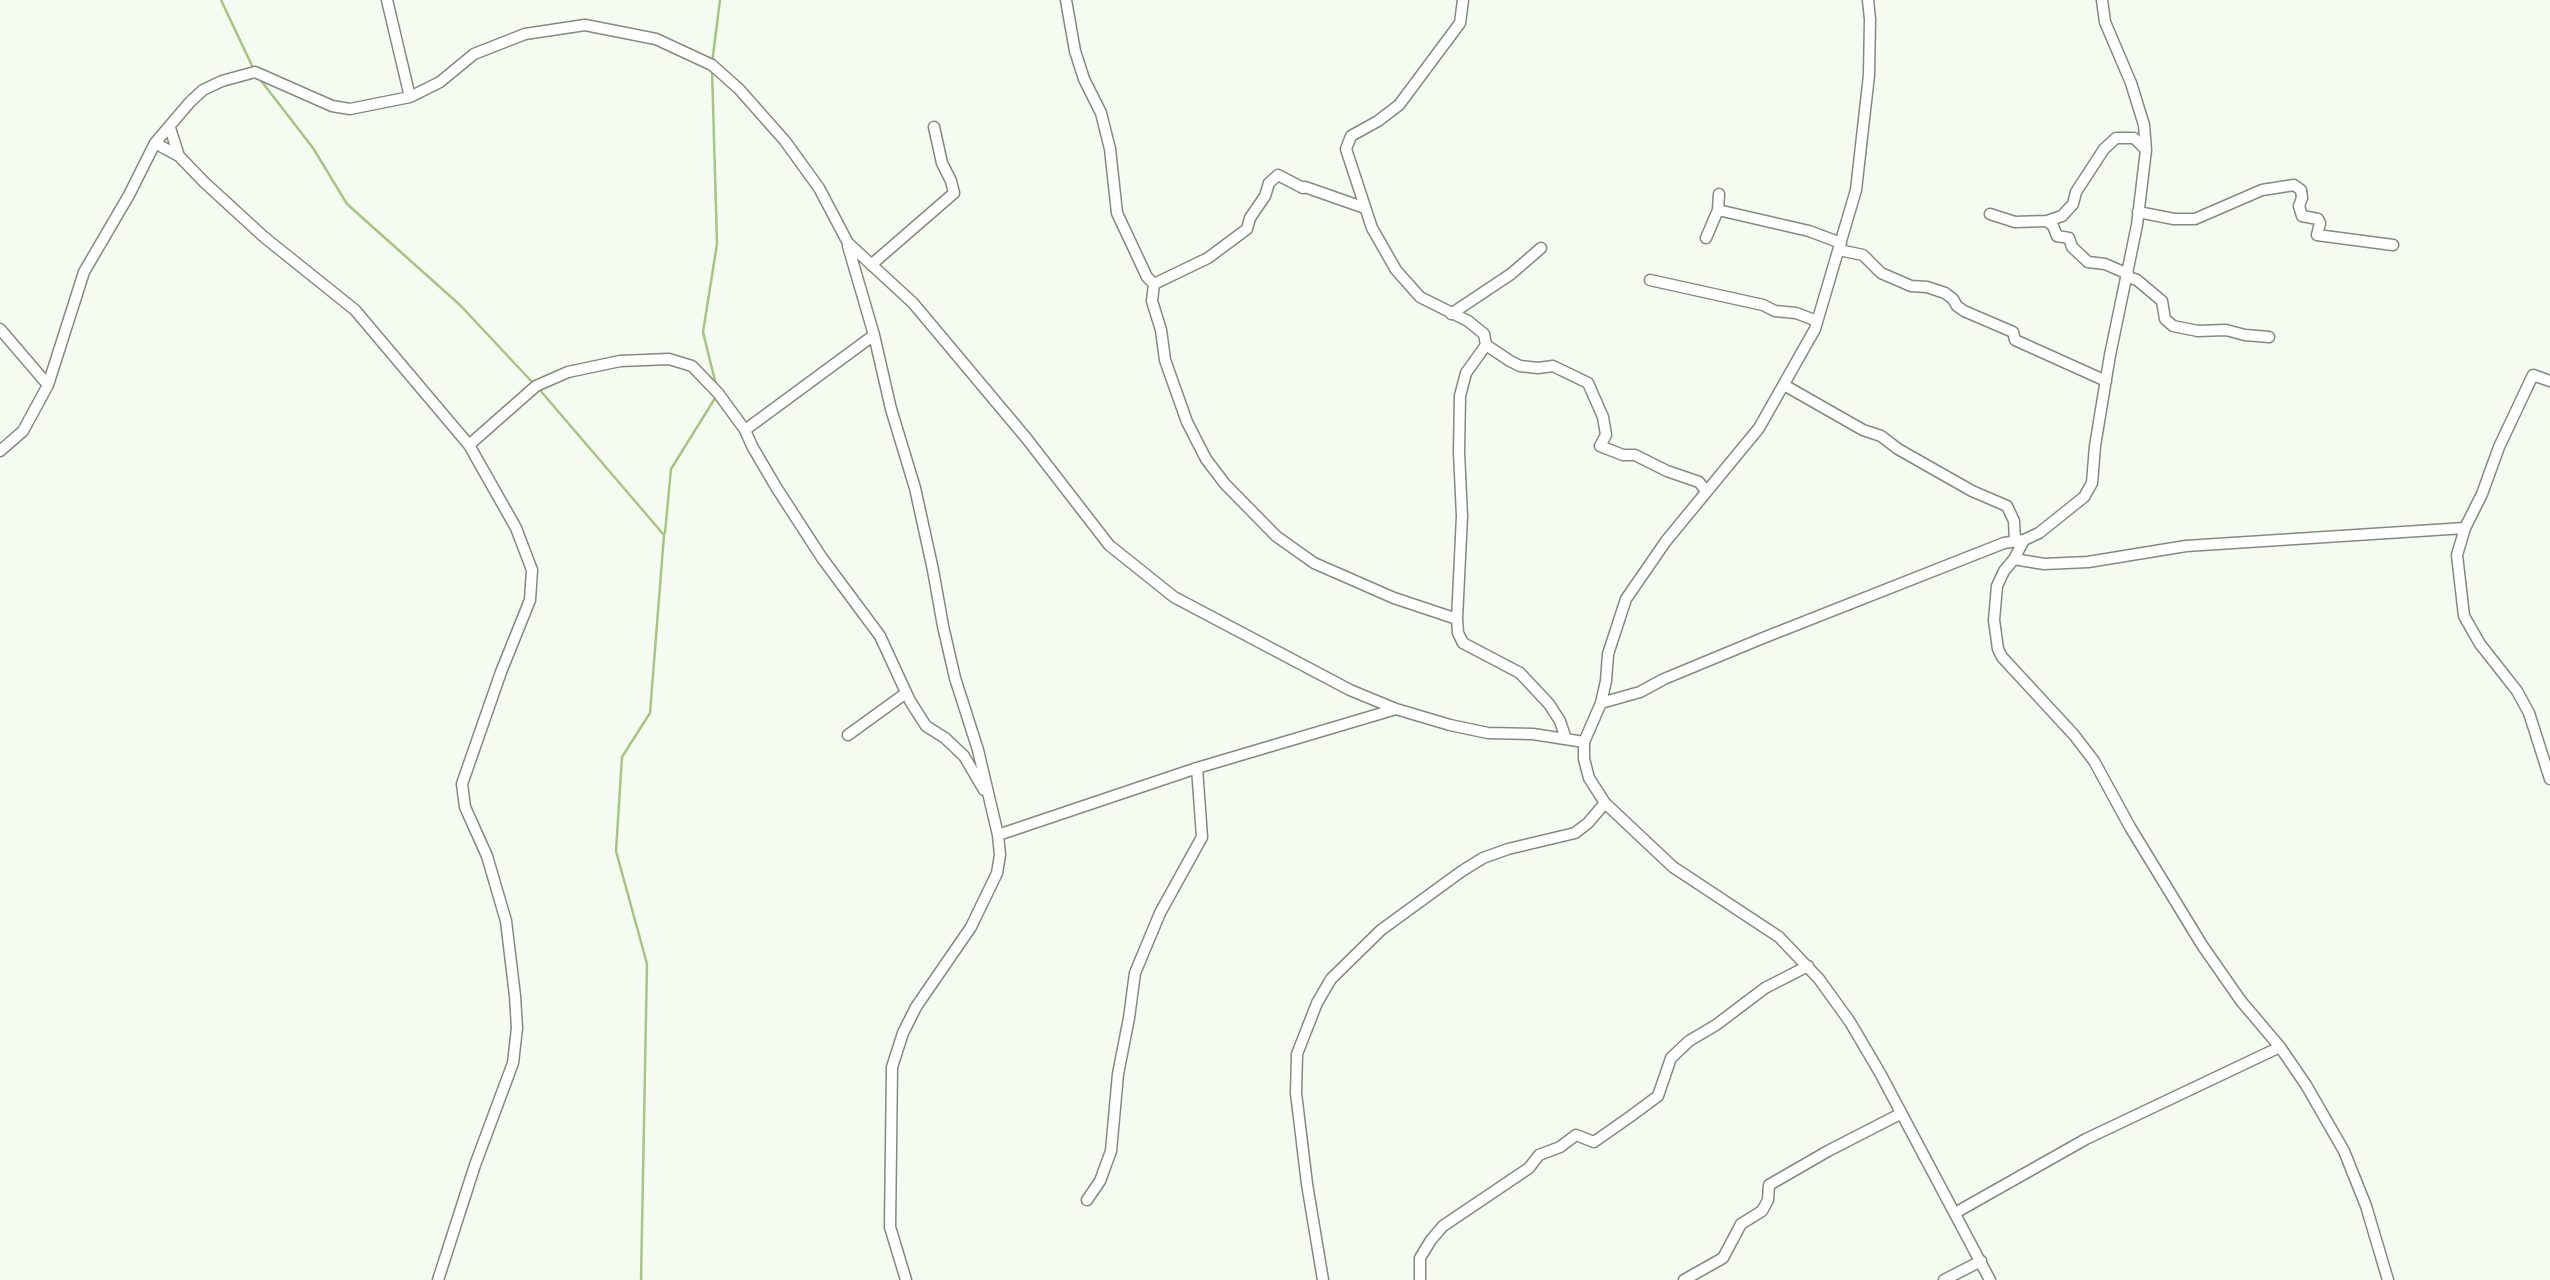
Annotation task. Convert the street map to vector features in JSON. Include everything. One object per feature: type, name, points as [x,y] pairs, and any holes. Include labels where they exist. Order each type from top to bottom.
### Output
[{"type":"street","points":[[387,0],[410,97]]},
{"type":"street","points":[[1066,0],[1075,51],[1084,79],[1101,113],[1107,137],[1117,213],[1147,277],[1154,284]]},
{"type":"street","points":[[1462,0],[1460,23],[1399,105],[1351,136],[1346,144],[1365,208],[1384,252],[1420,297],[1480,329],[1486,345],[1510,362],[1538,368],[1553,366],[1588,383],[1603,417],[1606,435],[1600,446],[1623,455],[1635,455],[1667,471],[1699,482],[1706,491]]},
{"type":"street","points":[[1868,0],[1869,75],[1856,190],[1817,321],[1759,428],[1666,541],[1626,599],[1608,654],[1601,703],[1584,742],[1584,759],[1589,778],[1605,803],[1674,867],[1779,937],[1808,966],[1850,1022],[1990,1280]]},
{"type":"street","points":[[1601,703],[1640,692],[1664,679],[1763,638],[2004,543],[2020,541],[2039,533],[2084,497],[2092,483],[2095,446],[2128,276],[2146,150],[2144,125],[2131,83],[2105,22],[2102,0]]},
{"type":"street","points":[[0,451],[23,431],[48,385],[84,272],[129,195],[155,143],[190,102],[204,90],[222,81],[255,72],[331,106],[350,108],[410,97],[440,82],[474,54],[525,34],[585,25],[656,39],[712,65],[739,89],[785,141],[819,188],[848,243],[891,409],[915,488],[955,678],[978,750],[997,831],[998,864],[987,894],[971,927],[916,1007],[903,1033],[892,1067],[890,1227],[906,1280]]},
{"type":"street","points":[[871,265],[954,193],[942,163],[934,127]]},
{"type":"street","points":[[170,128],[179,156]]},
{"type":"street","points":[[1990,214],[2015,222],[2047,221],[2062,216],[2073,204],[2076,192],[2104,149],[2116,138],[2134,138],[2146,150]]},
{"type":"street","points":[[155,143],[179,156],[204,183],[264,237],[355,310],[470,445],[516,528],[532,570],[530,600],[501,672],[462,784],[465,807],[487,856],[506,921],[517,1028],[513,1063],[470,1178],[438,1280]]},
{"type":"street","points":[[1154,284],[1209,258],[1247,229],[1269,183],[1279,175],[1303,188],[1365,208]]},
{"type":"street","points":[[2138,212],[2174,219],[2195,219],[2262,190],[2294,184],[2301,190],[2299,206],[2302,216],[2318,219],[2320,223],[2317,235],[2393,246]]},
{"type":"street","points":[[1706,238],[1718,210],[1719,194]]},
{"type":"street","points":[[1718,210],[1809,231],[1863,255],[1881,273],[1911,286],[1945,292],[1956,306],[2012,332],[2015,340],[2106,381]]},
{"type":"street","points":[[2047,221],[2053,226],[2057,236],[2069,238],[2072,247],[2088,262],[2105,264],[2137,280],[2162,301],[2165,319],[2173,326],[2198,331],[2225,330],[2269,337]]},
{"type":"street","points":[[848,243],[913,303],[1027,439],[1109,545],[1174,597],[1350,690],[1396,709],[1488,733],[1533,734],[1584,742]]},
{"type":"street","points":[[1451,314],[1511,274],[1541,248]]},
{"type":"street","points":[[1650,280],[1763,305],[1775,311],[1796,313],[1817,321]]},
{"type":"street","points":[[1154,284],[1152,301],[1161,330],[1165,360],[1186,422],[1206,459],[1225,484],[1276,536],[1314,563],[1394,598],[1457,619]]},
{"type":"street","points":[[0,329],[48,385]]},
{"type":"street","points":[[745,430],[874,335]]},
{"type":"street","points":[[1486,345],[1466,373],[1460,396],[1462,516],[1458,633],[1463,643],[1520,673],[1549,704],[1560,721],[1566,740]]},
{"type":"street","points":[[470,445],[536,386],[568,372],[621,361],[669,359],[692,366],[718,393],[745,430],[758,456],[822,558],[880,636],[906,693],[926,726],[945,738],[964,756],[984,790],[988,812],[997,831]]},
{"type":"street","points":[[2550,381],[2533,375],[2499,447],[2482,494],[2465,528],[2457,555],[2464,616],[2480,644],[2517,691],[2529,713],[2550,779]]},
{"type":"street","points":[[1784,385],[1863,430],[1881,436],[1898,450],[1972,491],[2007,506],[2020,541],[2014,559],[1997,586],[1994,620],[1998,649],[2002,657],[2094,761],[2130,827],[2202,945],[2306,1085],[2344,1151],[2366,1206],[2388,1280]]},
{"type":"street","points":[[2014,559],[2044,564],[2088,562],[2186,546],[2465,528]]},
{"type":"street","points":[[848,735],[906,693]]},
{"type":"street","points":[[997,831],[1396,709]]},
{"type":"street","points":[[1087,1200],[1100,1181],[1111,1151],[1118,1074],[1135,973],[1160,913],[1202,837],[1198,768]]},
{"type":"street","points":[[1323,1280],[1305,1173],[1296,1093],[1297,1054],[1317,1003],[1331,979],[1381,930],[1483,858],[1575,832],[1588,823],[1605,803]]},
{"type":"street","points":[[1420,1280],[1420,1258],[1443,1226],[1529,1168],[1539,1155],[1560,1147],[1576,1135],[1594,1142],[1631,1116],[1658,1096],[1671,1058],[1689,1041],[1716,1025],[1765,988],[1808,966]]},
{"type":"street","points":[[1955,1213],[2086,1139],[2280,1048]]},
{"type":"street","points":[[1684,1280],[1723,1258],[1741,1224],[1762,1211],[1768,1200],[1769,1185],[1900,1114]]},
{"type":"street","points":[[1944,1280],[1981,1261]]},
{"type":"waterway","points":[[221,0],[254,70]]},
{"type":"waterway","points":[[712,63],[720,0]]},
{"type":"waterway","points":[[712,69],[717,244],[703,332],[716,385]]},
{"type":"waterway","points":[[259,78],[313,148],[347,204],[460,305],[534,384]]},
{"type":"waterway","points":[[539,389],[664,535],[650,713],[622,757],[616,851],[647,964],[641,1280]]},
{"type":"waterway","points":[[665,533],[671,469],[717,395]]}]
